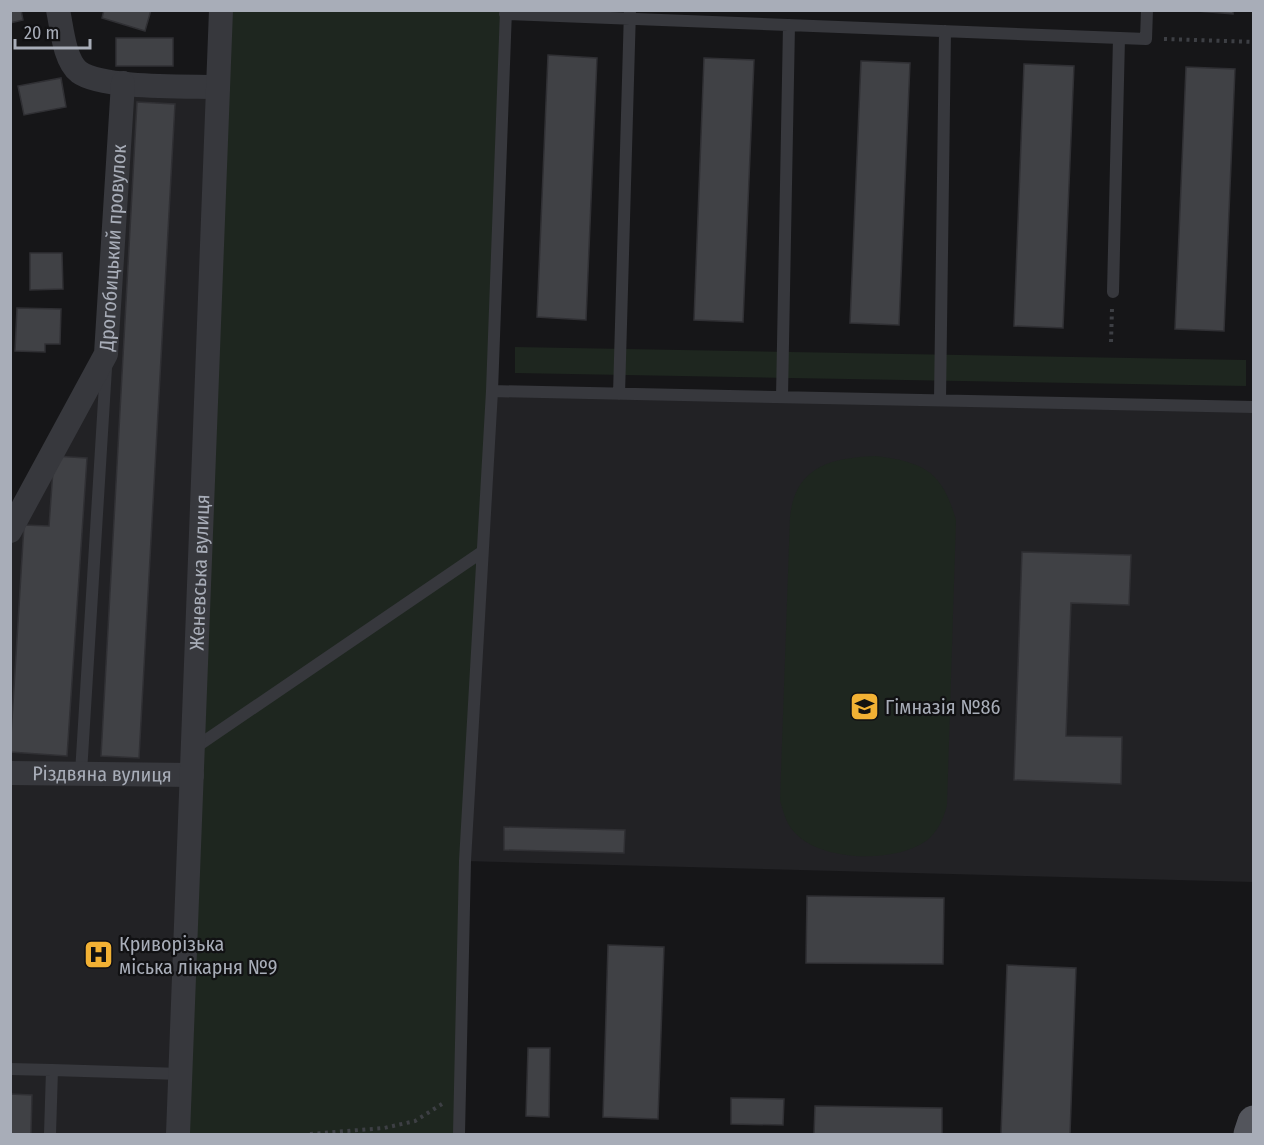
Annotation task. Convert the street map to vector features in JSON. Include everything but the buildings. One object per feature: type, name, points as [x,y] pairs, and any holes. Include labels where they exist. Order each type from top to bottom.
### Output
[{"type":"main road","points":[[1250,1134],[1254,1122]]},
{"type":"street","points":[[58,10],[68,55],[78,72],[96,79],[123,83],[218,87]]},
{"type":"street","name":"Женевська вулиця","points":[[178,1134],[221,10]]},
{"type":"street","name":"Дрогобицький провулок","points":[[10,531],[106,354],[123,83]]},
{"type":"street","name":"Різдвяна вулиця","points":[[10,773],[192,775]]},
{"type":"lane","points":[[459,1134],[465,861],[492,391],[506,12],[630,15],[789,25],[1146,39],[1147,10]]},
{"type":"lane","points":[[619,394],[630,15]]},
{"type":"lane","points":[[782,397],[789,25]]},
{"type":"lane","points":[[940,400],[945,31]]},
{"type":"lane","points":[[1113,292],[1119,38]]},
{"type":"lane","points":[[81,773],[106,354]]},
{"type":"lane","points":[[492,391],[1254,407]]},
{"type":"lane","points":[[193,748],[482,552]]},
{"type":"lane","points":[[10,1069],[181,1074]]},
{"type":"lane","points":[[50,1134],[52,1071]]},
{"type":"path","points":[[1146,39],[1254,42]]},
{"type":"path","points":[[1111,342],[1113,292]]},
{"type":"path","points":[[310,1134],[384,1128],[415,1121],[436,1106],[460,1098]]},
{"type":"shaded area","points":[[221,11],[506,11],[459,1134],[178,1134]]},
{"type":"shaded area","points":[[123,83],[218,87],[178,1134],[11,1134],[11,531],[106,354]]},
{"type":"shaded area","points":[[515,347],[1246,360],[1246,386],[515,373]]},
{"type":"shaded area","name":"Гімназія №86","points":[[492,391],[1253,407],[1253,882],[465,861]]},
{"type":"shaded area","points":[[875,456],[906,462],[929,472],[944,490],[956,520],[947,805],[940,825],[926,841],[896,853],[859,856],[822,850],[807,843],[789,826],[780,800],[790,517],[793,500],[807,476],[830,463],[843,459]]},
{"type":"place","name":"Гімназія №86","points":[[864,707]]},
{"type":"place","name":"Криворізька міська лікарня №9","points":[[98,955]]}]
